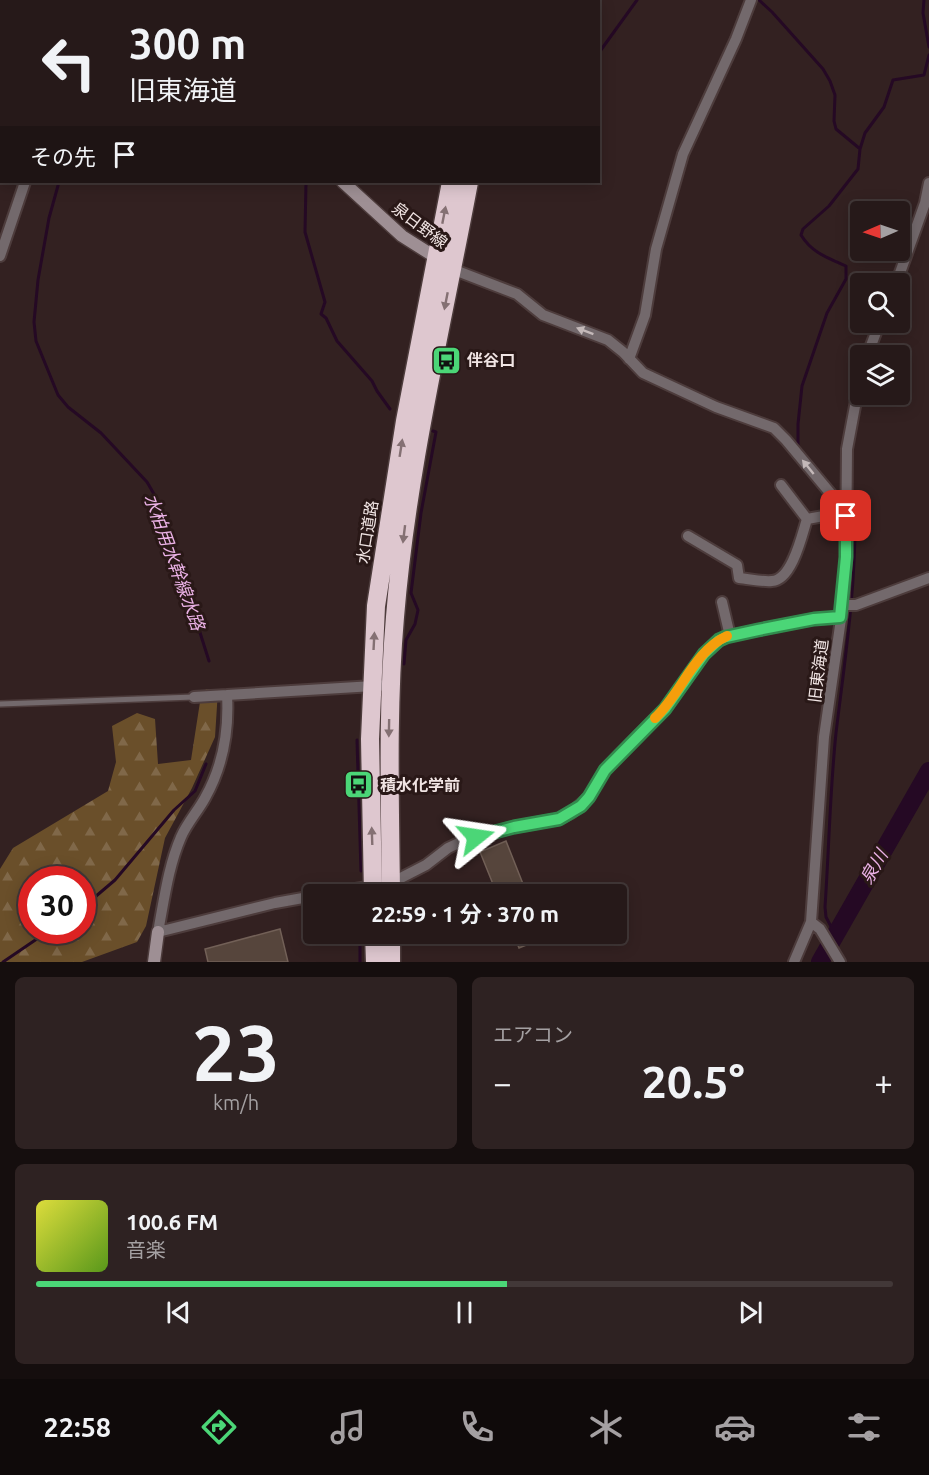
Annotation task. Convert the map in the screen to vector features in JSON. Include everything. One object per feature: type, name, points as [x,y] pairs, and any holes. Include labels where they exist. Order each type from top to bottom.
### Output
[{"type":"highway","name":"水口道路","points":[[381,884],[371,806],[372,686],[376,606],[389,516],[451,183]]},
{"type":"highway","points":[[382,884],[390,685],[407,508],[469,183]]},
{"type":"highway","points":[[375,944],[375,962]]},
{"type":"highway","points":[[391,944],[391,962]]},
{"type":"main road","name":"泉日野線","points":[[344,183],[402,236],[452,269]]},
{"type":"main road","points":[[154,962],[158,932]]},
{"type":"street","points":[[629,359],[645,315],[656,249],[680,164],[751,0]]},
{"type":"street","points":[[0,256],[25,183]]},
{"type":"street","points":[[900,273],[925,203],[929,183]]},
{"type":"street","points":[[452,269],[517,294],[543,315],[608,340],[643,373],[716,407],[774,428],[846,512],[807,519]]},
{"type":"street","name":"旧東海道","points":[[794,962],[815,926],[824,737],[840,617],[849,605],[846,557],[847,449],[855,405]]},
{"type":"street","points":[[781,485],[807,519]]},
{"type":"street","points":[[688,536],[737,565],[739,578],[774,582],[784,576],[793,560],[807,519]]},
{"type":"street","points":[[849,605],[929,578]]},
{"type":"street","points":[[722,602],[730,636]]},
{"type":"street","points":[[391,884],[426,865],[448,848],[465,840],[514,827],[559,819],[571,813],[589,797],[605,770],[665,709],[704,654],[719,640],[814,619],[840,617]]},
{"type":"street","points":[[194,697],[390,685]]},
{"type":"street","points":[[227,694],[227,739],[207,795],[181,836],[170,869],[158,932],[303,898]]},
{"type":"street","points":[[815,926],[838,959]]},
{"type":"lane","points":[[0,704],[194,697]]},
{"type":"green space","points":[[206,689],[218,690],[215,737],[192,788],[165,838],[146,926],[137,942],[82,962],[0,962],[0,869],[13,848],[108,791],[116,762],[112,726],[137,713],[155,719],[158,764],[191,760],[200,702]]},
{"type":"building","points":[[506,841],[523,884],[493,884],[480,852]]},
{"type":"building","points":[[280,929],[288,962],[208,962],[205,949]]},
{"type":"building","points":[[517,944],[529,944],[519,948]]},
{"type":"waterway","points":[[600,51],[637,0]]},
{"type":"waterway","points":[[759,0],[823,69],[835,95],[836,129],[859,148]]},
{"type":"waterway","points":[[924,0],[923,13],[929,47]]},
{"type":"waterway","points":[[798,448],[802,386],[827,313],[846,279],[846,266],[815,251],[801,235],[803,229],[829,206],[858,169],[860,149],[865,133],[884,107],[893,80],[924,75],[929,55]]},
{"type":"waterway","name":"水柏用水幹線水路","points":[[59,183],[49,218],[38,280],[34,322],[36,341],[58,395],[68,407],[101,433],[147,482],[154,494],[209,661]]},
{"type":"waterway","points":[[306,183],[305,232],[325,302],[321,314],[326,318],[337,341],[372,381],[390,409]]},
{"type":"waterway","points":[[404,664],[406,640],[415,624],[418,610],[411,593],[421,513],[436,432],[433,431]]},
{"type":"waterway","points":[[836,936],[826,917],[825,907],[834,754],[854,568],[855,513],[849,508]]},
{"type":"waterway","points":[[357,740],[361,871]]},
{"type":"waterway","name":"水柏用水幹線水路","points":[[96,896],[115,880],[174,810],[195,791],[206,764]]},
{"type":"waterway","name":"泉川","points":[[820,962],[929,771]]},
{"type":"waterway","name":"水柏用水幹線水路","points":[[3,962],[29,944]]},
{"type":"waterway","points":[[360,944],[360,962]]},
{"type":"slow traffic","points":[[655,718],[665,709],[704,654],[727,636]]},
{"type":"place","name":"伴谷口","points":[[446,360]]},
{"type":"place","name":"積水化学前","points":[[359,785]]},
{"type":"route","points":[[476,837],[559,819],[581,806],[605,770],[665,709],[704,654],[719,640],[814,619],[840,617],[846,557],[846,516]]}]
